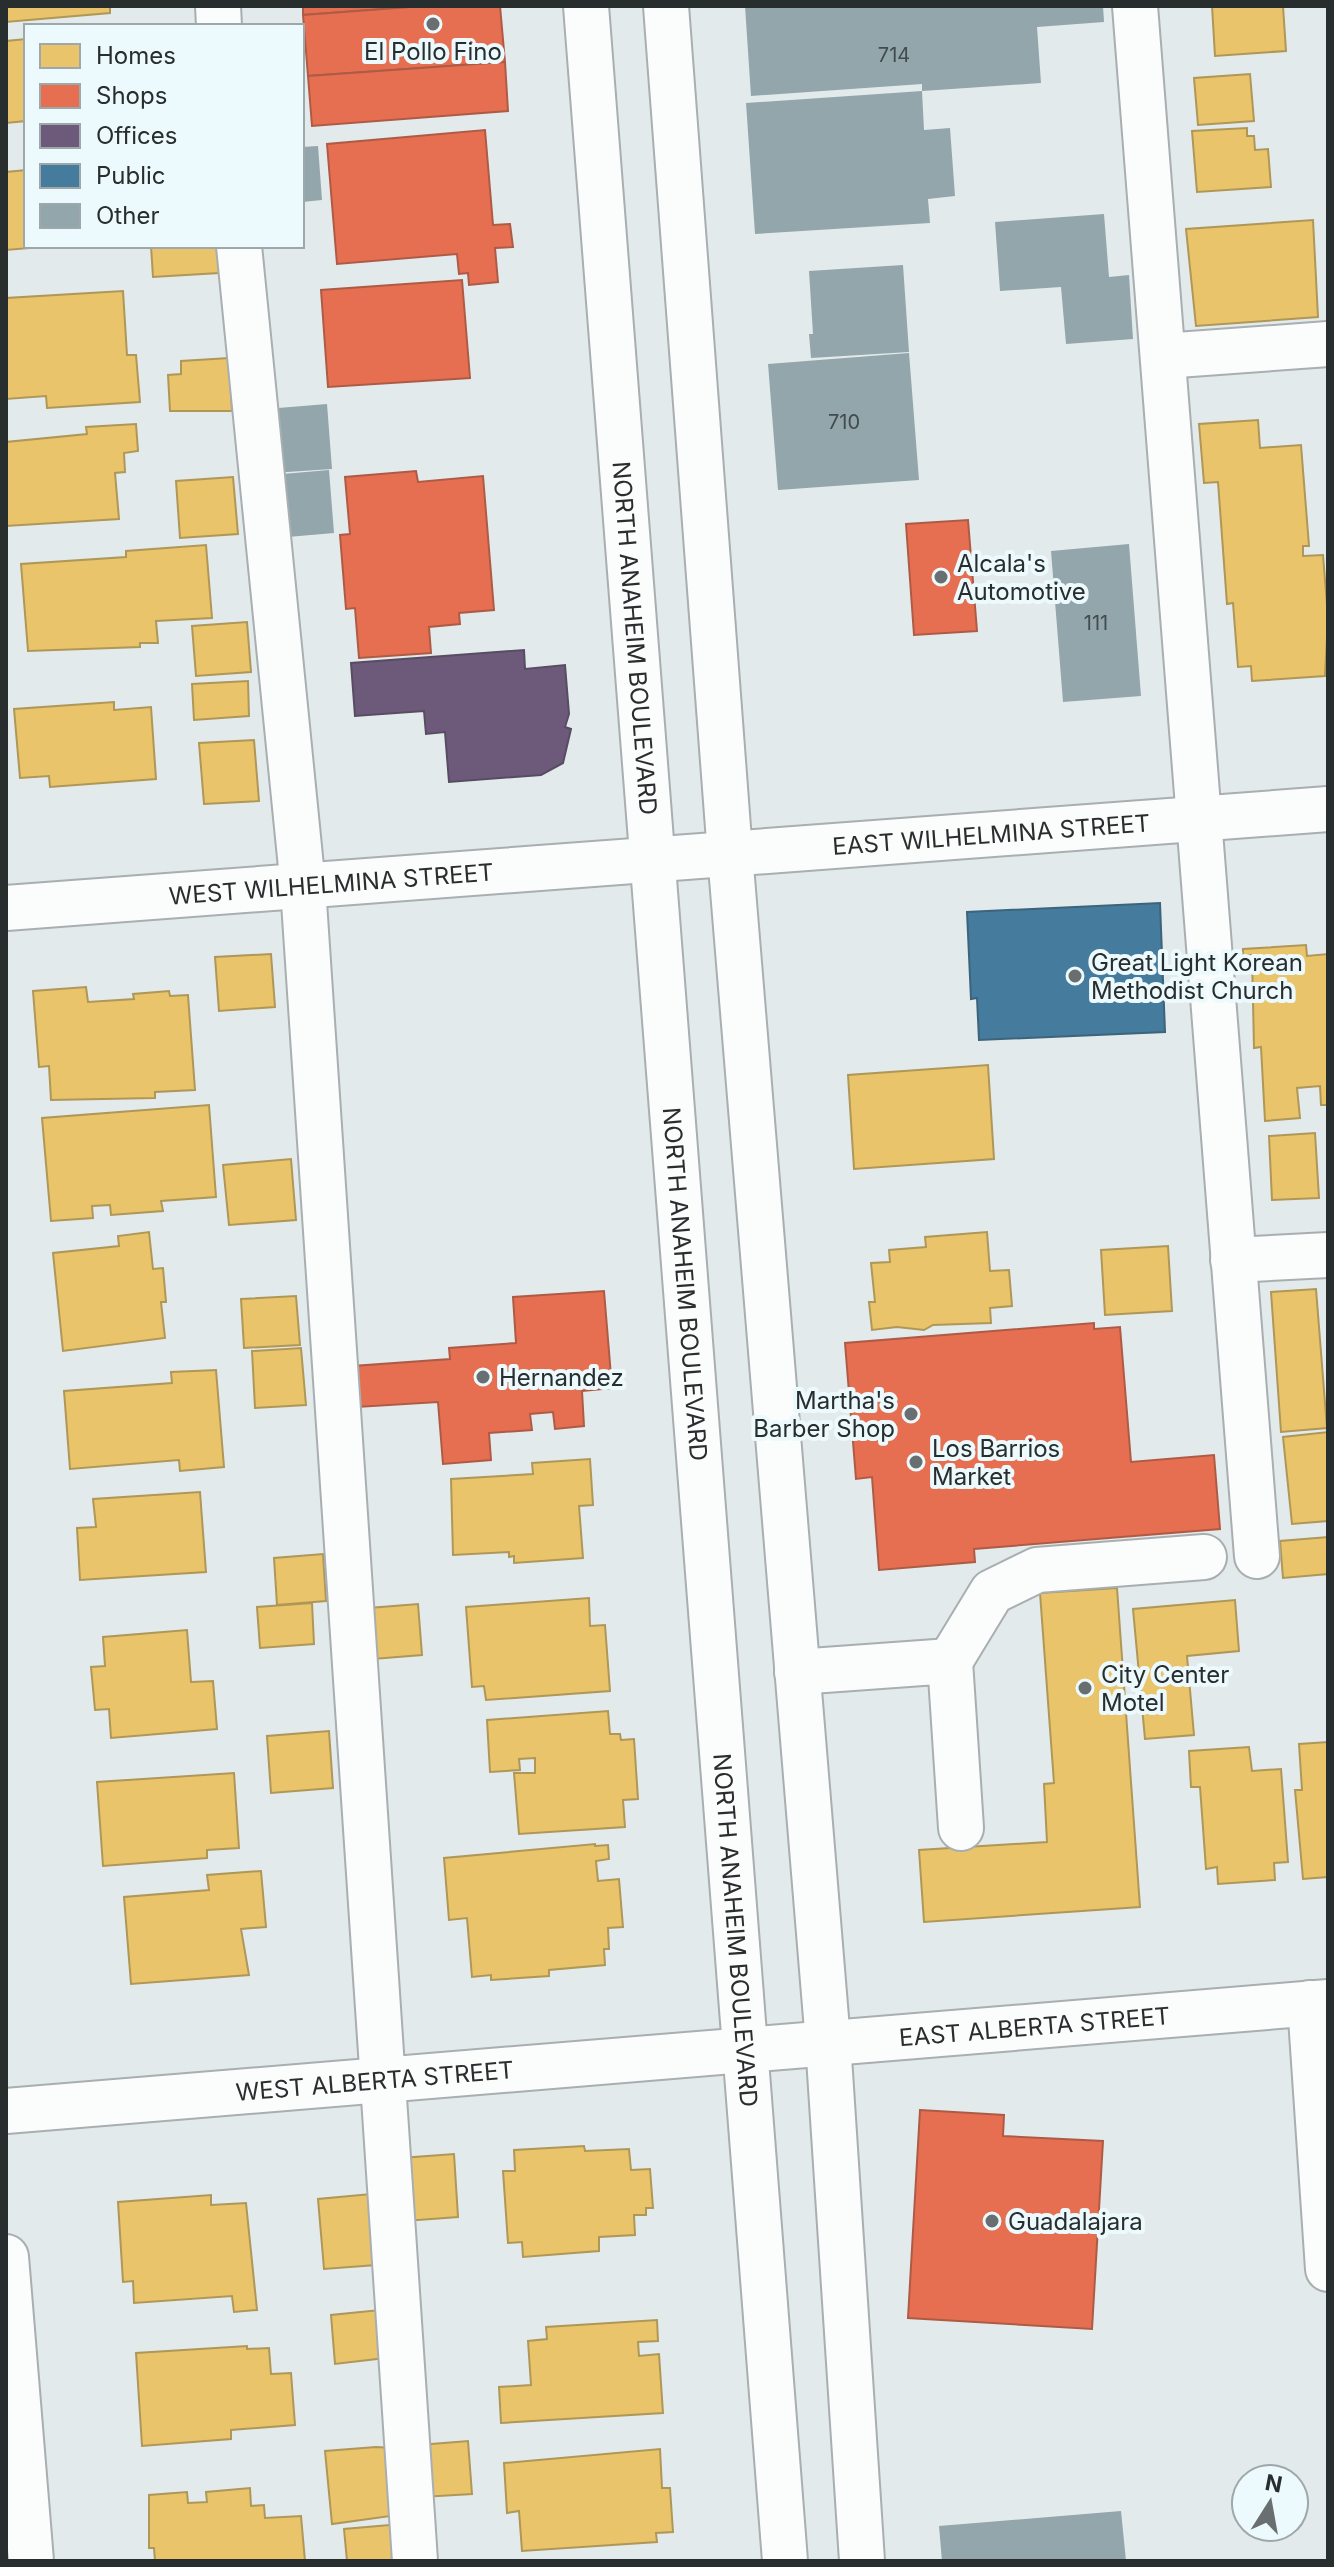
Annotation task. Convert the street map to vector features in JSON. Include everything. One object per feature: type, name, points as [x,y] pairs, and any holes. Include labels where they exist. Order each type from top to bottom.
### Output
[{"type":"main road","name":"NORTH ANAHEIM BOULEVARD","points":[[586,6],[655,859],[742,2048],[785,2561]]},
{"type":"main road","points":[[666,6],[730,854],[828,2042],[862,2561]]},
{"type":"main road","points":[[1135,6],[1257,1556]]},
{"type":"main road","points":[[239,248],[303,887],[415,2561]]},
{"type":"main road","points":[[1163,356],[1328,344]]},
{"type":"main road","name":"EAST WILHELMINA STREET","points":[[655,859],[1328,809]]},
{"type":"main road","name":"WEST WILHELMINA STREET","points":[[6,908],[655,859]]},
{"type":"main road","points":[[1233,1260],[1328,1255]]},
{"type":"main road","points":[[961,1828],[950,1661],[992,1592],[1037,1570],[1204,1557]]},
{"type":"main road","points":[[797,1672],[950,1661]]},
{"type":"main road","points":[[1319,2002],[1328,2269]]},
{"type":"main road","name":"EAST ALBERTA STREET","points":[[742,2048],[1319,2002]]},
{"type":"main road","name":"WEST ALBERTA STREET","points":[[6,2111],[742,2048]]},
{"type":"main road","points":[[6,2257],[31,2561]]},
{"type":"building: Homes","points":[[6,6],[110,6],[110,13],[6,22]]},
{"type":"building: Homes","points":[[1212,6],[1283,6],[1286,51],[1215,56]]},
{"type":"building: Homes","points":[[24,39],[24,121],[6,123],[6,41]]},
{"type":"building: Homes","points":[[1250,74],[1254,121],[1198,125],[1194,78]]},
{"type":"building: Homes","points":[[1247,128],[1247,136],[1254,136],[1255,150],[1268,149],[1271,187],[1197,192],[1192,131]]},
{"type":"building: Homes","points":[[24,170],[24,248],[30,248],[6,250],[6,172]]},
{"type":"building: Homes","points":[[1313,220],[1318,317],[1196,326],[1186,229]]},
{"type":"building: Homes","points":[[151,248],[218,248],[219,273],[153,277]]},
{"type":"building: Homes","points":[[123,291],[127,355],[136,355],[140,402],[47,408],[46,396],[6,399],[6,298]]},
{"type":"building: Homes","points":[[229,358],[232,411],[170,411],[168,375],[181,374],[181,361]]},
{"type":"building: Homes","points":[[1258,420],[1260,448],[1301,445],[1309,546],[1303,546],[1303,556],[1323,555],[1328,617],[1325,676],[1252,681],[1251,666],[1238,667],[1233,603],[1227,604],[1218,482],[1204,483],[1199,424]]},
{"type":"building: Homes","points":[[136,424],[138,451],[124,453],[125,472],[115,473],[119,519],[6,526],[6,442],[87,434],[86,427]]},
{"type":"building: Homes","points":[[233,477],[238,534],[180,538],[176,481]]},
{"type":"building: Homes","points":[[206,545],[212,618],[156,621],[158,643],[140,643],[140,647],[28,651],[21,564],[126,557],[126,551]]},
{"type":"building: Homes","points":[[247,622],[251,672],[196,676],[192,626]]},
{"type":"building: Homes","points":[[248,681],[249,716],[194,720],[192,684]]},
{"type":"building: Homes","points":[[114,702],[114,710],[151,707],[156,779],[50,787],[49,776],[20,778],[14,709]]},
{"type":"building: Homes","points":[[254,740],[259,801],[204,804],[199,743]]},
{"type":"building: Homes","points":[[1306,945],[1307,956],[1328,954],[1328,1105],[1321,1105],[1320,1086],[1297,1088],[1300,1118],[1265,1121],[1261,1047],[1254,1048],[1252,955],[1243,955],[1243,949]]},
{"type":"building: Homes","points":[[271,954],[275,1007],[219,1011],[215,957]]},
{"type":"building: Homes","points":[[86,987],[88,1002],[134,999],[133,994],[169,991],[170,996],[188,995],[195,1090],[155,1092],[155,1098],[51,1100],[49,1066],[39,1067],[33,991]]},
{"type":"building: Homes","points":[[988,1065],[994,1159],[854,1169],[848,1075]]},
{"type":"building: Homes","points":[[209,1105],[216,1197],[161,1201],[163,1211],[111,1215],[110,1205],[92,1206],[93,1218],[51,1221],[42,1118]]},
{"type":"building: Homes","points":[[1315,1133],[1319,1198],[1272,1200],[1269,1136]]},
{"type":"building: Homes","points":[[291,1159],[296,1220],[229,1225],[223,1165]]},
{"type":"building: Homes","points":[[149,1232],[153,1269],[163,1268],[166,1302],[161,1302],[165,1338],[63,1351],[53,1253],[119,1246],[118,1236]]},
{"type":"building: Homes","points":[[987,1232],[990,1271],[1009,1270],[1012,1306],[990,1308],[991,1323],[933,1325],[924,1330],[897,1327],[872,1330],[869,1302],[875,1302],[871,1263],[890,1262],[889,1250],[926,1247],[925,1237]]},
{"type":"building: Homes","points":[[1168,1246],[1172,1311],[1105,1315],[1101,1250]]},
{"type":"building: Homes","points":[[1316,1289],[1327,1428],[1281,1432],[1271,1292]]},
{"type":"building: Homes","points":[[296,1296],[300,1345],[244,1348],[241,1299]]},
{"type":"building: Homes","points":[[301,1348],[306,1405],[255,1408],[252,1351]]},
{"type":"building: Homes","points":[[216,1370],[224,1467],[180,1471],[179,1460],[70,1469],[64,1391],[172,1383],[171,1372]]},
{"type":"building: Homes","points":[[1328,1432],[1328,1521],[1292,1524],[1283,1437]]},
{"type":"building: Homes","points":[[590,1459],[593,1505],[579,1506],[583,1558],[514,1563],[514,1556],[509,1557],[509,1552],[453,1555],[451,1479],[533,1474],[532,1463]]},
{"type":"building: Homes","points":[[200,1492],[206,1572],[80,1580],[77,1528],[96,1527],[93,1499]]},
{"type":"building: Homes","points":[[1328,1537],[1328,1574],[1283,1578],[1280,1541]]},
{"type":"building: Homes","points":[[323,1554],[326,1601],[277,1605],[274,1558]]},
{"type":"building: Homes","name":"City Center Motel","points":[[1117,1588],[1140,1907],[924,1922],[919,1850],[1047,1842],[1044,1784],[1054,1783],[1040,1593]]},
{"type":"building: Homes","points":[[589,1598],[590,1626],[605,1625],[610,1691],[486,1700],[484,1686],[472,1687],[466,1607]]},
{"type":"building: Homes","points":[[1235,1600],[1239,1651],[1187,1656],[1194,1735],[1145,1739],[1133,1609]]},
{"type":"building: Homes","points":[[312,1603],[314,1644],[260,1648],[257,1607]]},
{"type":"building: Homes","points":[[418,1604],[422,1655],[373,1659],[369,1608]]},
{"type":"building: Homes","points":[[187,1630],[191,1682],[213,1681],[217,1729],[111,1738],[109,1709],[95,1710],[91,1667],[105,1666],[103,1637]]},
{"type":"building: Homes","points":[[608,1711],[610,1734],[620,1734],[621,1740],[634,1739],[638,1799],[623,1800],[625,1827],[519,1834],[514,1773],[535,1773],[535,1758],[519,1759],[520,1770],[490,1772],[487,1720]]},
{"type":"building: Homes","points":[[329,1731],[333,1788],[271,1793],[267,1736]]},
{"type":"building: Homes","points":[[1328,1742],[1328,1877],[1303,1879],[1295,1790],[1302,1790],[1299,1744]]},
{"type":"building: Homes","points":[[1249,1747],[1252,1771],[1281,1769],[1288,1862],[1274,1863],[1275,1880],[1218,1884],[1217,1867],[1206,1869],[1200,1787],[1191,1787],[1189,1751]]},
{"type":"building: Homes","points":[[234,1773],[239,1848],[207,1850],[207,1858],[103,1866],[97,1782]]},
{"type":"building: Homes","points":[[608,1845],[609,1859],[596,1861],[598,1881],[619,1879],[623,1927],[608,1928],[609,1949],[604,1949],[605,1965],[549,1970],[549,1976],[491,1980],[491,1975],[472,1977],[467,1918],[449,1920],[444,1858]]},
{"type":"building: Homes","points":[[261,1871],[266,1927],[241,1929],[249,1975],[131,1984],[124,1897],[209,1890],[207,1875]]},
{"type":"building: Homes","points":[[584,2146],[585,2151],[629,2149],[631,2170],[650,2169],[653,2208],[646,2208],[646,2215],[634,2215],[635,2235],[599,2237],[599,2251],[523,2257],[522,2242],[508,2243],[503,2171],[515,2171],[514,2150]]},
{"type":"building: Homes","points":[[454,2154],[458,2217],[405,2221],[401,2158]]},
{"type":"building: Homes","points":[[371,2194],[376,2265],[324,2269],[318,2199]]},
{"type":"building: Homes","points":[[211,2195],[211,2205],[246,2203],[257,2310],[234,2312],[232,2296],[134,2303],[133,2281],[123,2282],[118,2202]]},
{"type":"building: Homes","points":[[380,2310],[385,2358],[335,2364],[331,2315]]},
{"type":"building: Homes","points":[[657,2320],[658,2341],[638,2342],[639,2356],[659,2354],[663,2413],[501,2423],[499,2387],[531,2385],[528,2341],[547,2339],[546,2327]]},
{"type":"building: Homes","points":[[247,2346],[247,2349],[269,2348],[271,2374],[291,2373],[295,2425],[231,2430],[231,2439],[142,2446],[136,2353]]},
{"type":"building: Homes","points":[[468,2441],[472,2494],[422,2497],[419,2445]]},
{"type":"building: Homes","points":[[392,2448],[398,2515],[332,2524],[325,2451]]},
{"type":"building: Homes","points":[[660,2449],[662,2488],[670,2488],[673,2532],[656,2533],[657,2542],[522,2551],[519,2511],[507,2513],[504,2463]]},
{"type":"building: Homes","points":[[250,2488],[251,2506],[264,2505],[265,2518],[301,2516],[305,2561],[155,2561],[154,2548],[149,2548],[149,2495],[187,2492],[188,2503],[207,2502],[206,2492]]},
{"type":"building: Homes","points":[[401,2524],[404,2561],[347,2561],[344,2529]]},
{"type":"building: Shops","points":[[303,6],[424,6],[303,15]]},
{"type":"building: Shops","points":[[424,6],[500,6],[505,62],[308,76],[303,15]]},
{"type":"building: Shops","points":[[505,62],[508,111],[312,126],[308,76]]},
{"type":"building: Shops","points":[[485,130],[493,225],[510,224],[513,247],[495,248],[498,282],[469,285],[468,273],[459,274],[457,254],[337,264],[327,144]]},
{"type":"building: Shops","points":[[462,280],[470,378],[328,387],[321,290]]},
{"type":"building: Shops","points":[[416,471],[418,482],[483,476],[494,610],[459,613],[460,624],[429,627],[431,653],[359,658],[355,608],[346,609],[340,535],[350,534],[345,477]]},
{"type":"building: Shops","name":"Alcala's Automotive","points":[[968,520],[977,631],[914,635],[906,524]]},
{"type":"building: Shops","name":"Hernandez","points":[[604,1291],[612,1388],[582,1391],[584,1426],[555,1429],[553,1412],[530,1414],[532,1430],[489,1433],[491,1460],[443,1464],[438,1402],[357,1407],[353,1366],[450,1359],[449,1348],[516,1343],[513,1297]]},
{"type":"building: Shops","points":[[1094,1323],[1094,1329],[1120,1327],[1131,1462],[1214,1455],[1220,1529],[974,1549],[975,1562],[879,1570],[872,1477],[856,1479],[845,1343]]},
{"type":"building: Shops","points":[[920,2110],[1004,2115],[1003,2136],[1103,2141],[1092,2329],[908,2318]]},
{"type":"building: Offices","points":[[524,650],[525,669],[565,665],[569,714],[565,727],[571,729],[563,763],[541,775],[449,782],[445,732],[426,734],[424,711],[355,716],[351,663]]},
{"type":"building: Public","points":[[1160,903],[1165,1032],[979,1040],[977,998],[971,999],[967,912]]},
{"type":"building: Other","points":[[745,6],[1103,6],[1104,22],[1037,27],[1041,83],[922,91],[922,84],[751,96]]},
{"type":"building: Other","points":[[922,91],[924,130],[950,128],[955,196],[928,199],[930,223],[755,234],[746,103]]},
{"type":"building: Other","points":[[318,146],[322,200],[304,202],[304,147]]},
{"type":"building: Other","points":[[1104,214],[1109,277],[1129,275],[1133,339],[1066,344],[1061,287],[1000,291],[995,222]]},
{"type":"building: Other","points":[[903,265],[909,352],[811,358],[809,334],[813,334],[809,271]]},
{"type":"building: Other","points":[[909,353],[919,480],[778,490],[768,364]]},
{"type":"building: Other","points":[[327,404],[332,469],[272,473],[266,409]]},
{"type":"building: Other","points":[[329,470],[334,533],[276,538],[271,475]]},
{"type":"building: Other","points":[[1129,544],[1141,696],[1063,702],[1051,551]]},
{"type":"building: Other","points":[[1121,2511],[1126,2561],[942,2561],[939,2526]]},
{"type":"place","name":"El Pollo Fino","points":[[433,24]]},
{"type":"place","name":"Alcala's Automotive","points":[[941,577]]},
{"type":"place","name":"Great Light Korean Methodist Church","points":[[1075,976]]},
{"type":"place","name":"Hernandez","points":[[483,1377]]},
{"type":"place","name":"Martha's Barber Shop","points":[[911,1414]]},
{"type":"place","name":"Los Barrios Market","points":[[916,1462]]},
{"type":"place","name":"City Center Motel","points":[[1085,1688]]},
{"type":"place","name":"Guadalajara","points":[[992,2221]]}]
